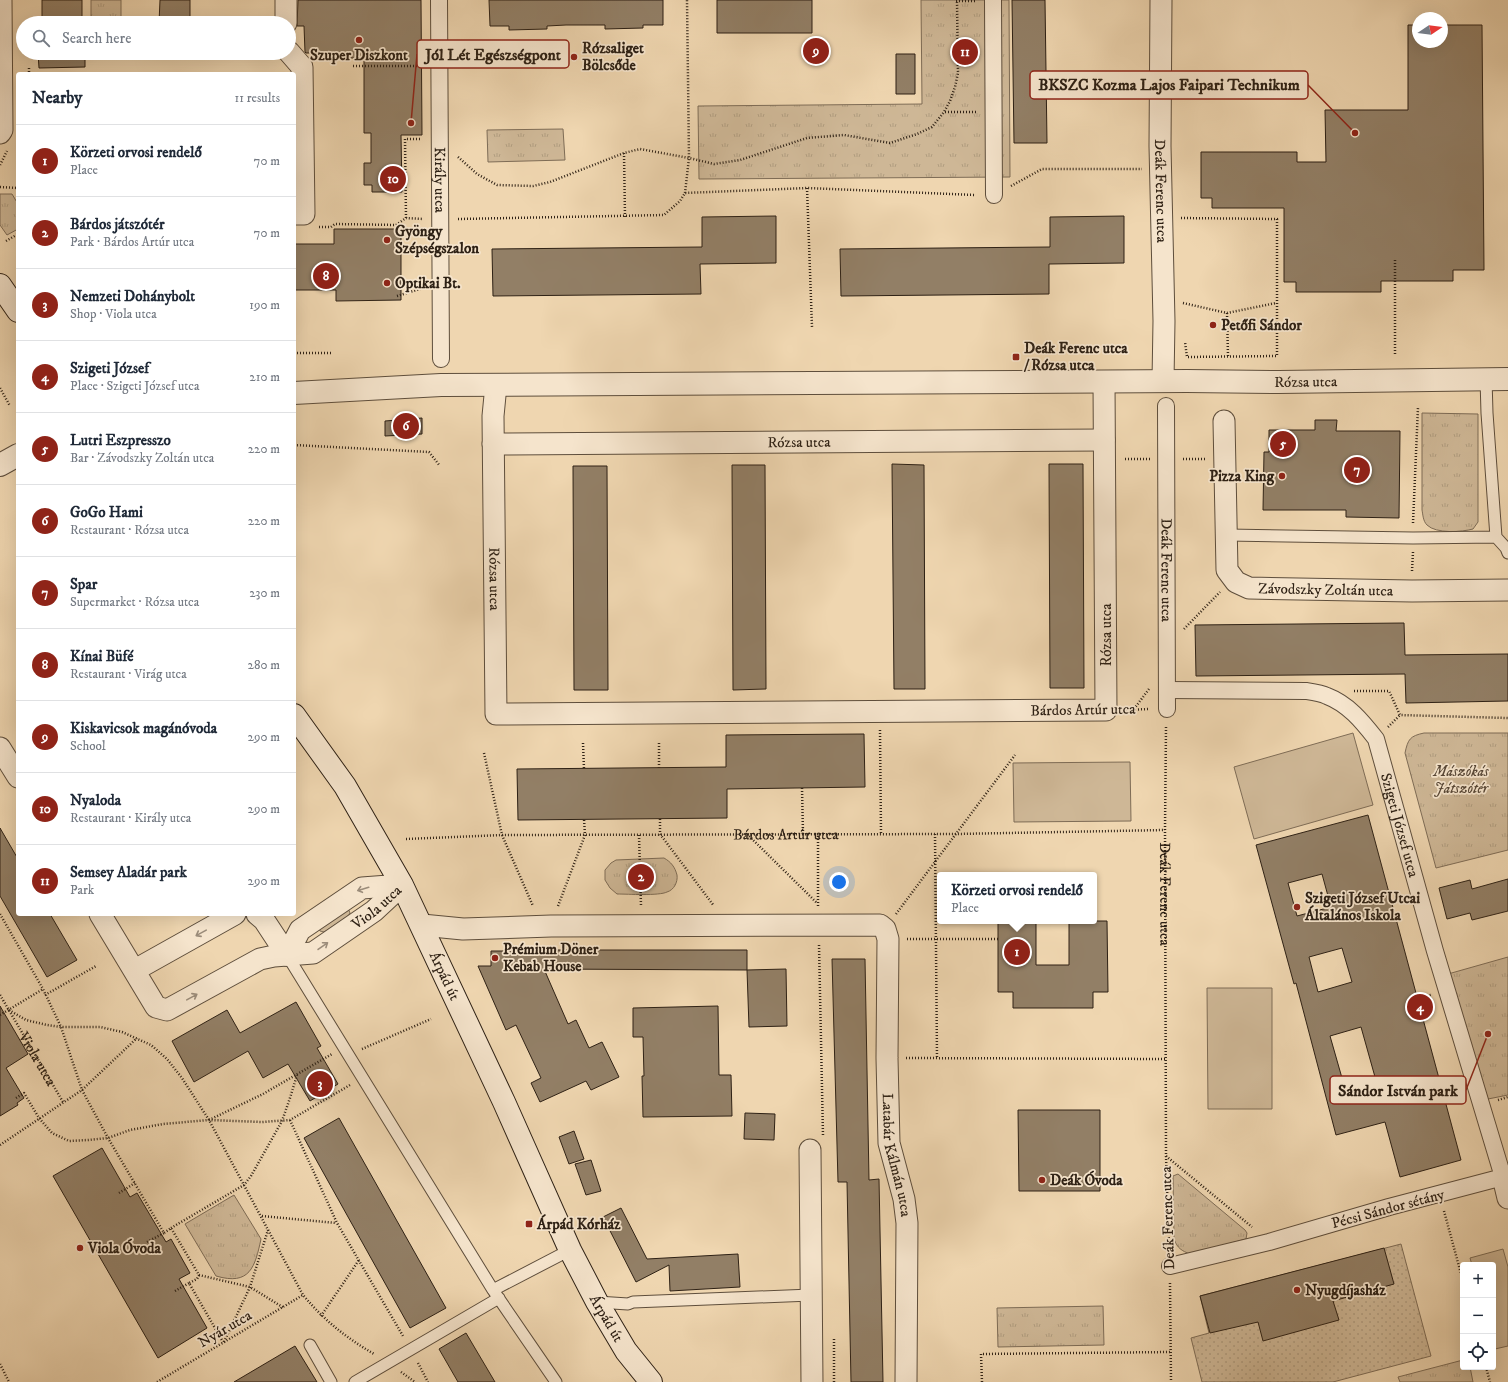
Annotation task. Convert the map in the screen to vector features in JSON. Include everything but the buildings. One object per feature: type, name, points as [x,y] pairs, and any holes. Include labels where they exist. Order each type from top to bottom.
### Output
[{"type":"street","points":[[1,0],[7,136]]},
{"type":"street","points":[[286,0],[286,16]]},
{"type":"street","name":"Király utca","points":[[439,0],[441,359]]},
{"type":"street","points":[[993,0],[994,195]]},
{"type":"street","name":"Deák Ferenc utca","points":[[1161,0],[1160,169],[1164,321],[1163,382]]},
{"type":"street","points":[[296,60],[302,67],[304,214],[296,214]]},
{"type":"street","points":[[0,285],[16,309]]},
{"type":"street","name":"Rózsa utca","points":[[296,393],[441,385],[1279,382],[1508,379]]},
{"type":"street","name":"Rózsa utca","points":[[1104,382],[1106,710]]},
{"type":"street","name":"Rózsa utca","points":[[496,385],[493,409],[496,714]]},
{"type":"street","name":"Deák Ferenc utca","points":[[1166,406],[1167,709]]},
{"type":"street","points":[[1224,421],[1227,570],[1233,578]]},
{"type":"street","name":"Rózsa utca","points":[[493,444],[1104,440]]},
{"type":"street","points":[[0,465],[16,456]]},
{"type":"street","name":"Závodszky Zoltán utca","points":[[1233,578],[1236,582],[1249,588],[1412,591],[1508,590]]},
{"type":"street","name":"Szigeti József utca","points":[[1167,690],[1306,691],[1320,694],[1346,706],[1361,720],[1376,738],[1435,951],[1505,1177],[1508,1198]]},
{"type":"street","name":"Bárdos Artúr utca","points":[[496,714],[1106,710]]},
{"type":"street","name":"Árpád út","points":[[296,718],[345,786],[402,885],[504,1102],[570,1250],[597,1302],[626,1350],[651,1382]]},
{"type":"street","points":[[0,748],[16,775]]},
{"type":"street","name":"Viola utca","points":[[284,950],[300,930],[362,888],[402,885]]},
{"type":"street","points":[[101,916],[156,1007],[167,1010],[260,959],[284,950],[264,920],[259,916]]},
{"type":"street","points":[[134,970],[231,916]]},
{"type":"street","points":[[422,925],[462,929],[546,926],[880,925],[887,934]]},
{"type":"street","name":"Latabár Kálmán utca","points":[[887,934],[889,1143],[904,1199],[907,1223],[906,1382]]},
{"type":"street","points":[[812,1382],[811,1295],[817,1146]]},
{"type":"street","name":"Pécsi Sándor sétány","points":[[1170,1266],[1269,1242],[1389,1207],[1505,1177]]},
{"type":"lane","points":[[1486,379],[1496,537],[1506,548],[1508,553]]},
{"type":"lane","points":[[1227,535],[1413,538],[1496,537]]},
{"type":"lane","points":[[284,950],[496,1294],[556,1382]]},
{"type":"lane","points":[[355,1382],[411,1351],[496,1294],[570,1250]]},
{"type":"lane","points":[[597,1302],[628,1304],[633,1302],[811,1295]]},
{"type":"lane","points":[[310,1345],[332,1382]]},
{"type":"path","points":[[335,224],[396,225],[406,218],[625,217],[664,215],[680,201],[685,192],[689,158],[687,0]]},
{"type":"path","points":[[440,128],[459,158],[477,174],[497,185],[533,186],[550,182],[624,153],[640,149],[714,164],[740,160],[787,144],[814,137],[844,135],[890,143],[917,134],[932,127],[944,112],[950,101],[958,73],[956,0]]},
{"type":"path","points":[[353,66],[425,66]]},
{"type":"path","points":[[0,165],[7,136]]},
{"type":"path","points":[[406,218],[405,139],[426,139]]},
{"type":"path","points":[[624,153],[625,217]]},
{"type":"path","points":[[685,192],[807,188],[994,195],[1042,169],[1160,169]]},
{"type":"path","points":[[0,187],[16,188]]},
{"type":"path","points":[[807,188],[812,327]]},
{"type":"path","points":[[1161,218],[1277,220],[1277,356],[1187,357]]},
{"type":"path","points":[[396,225],[397,229]]},
{"type":"path","points":[[6,240],[16,235]]},
{"type":"path","points":[[1394,260],[1395,355]]},
{"type":"path","points":[[397,296],[441,282]]},
{"type":"path","points":[[1163,298],[1227,313],[1276,302]]},
{"type":"path","points":[[1227,313],[1228,356]]},
{"type":"path","points":[[296,353],[331,353]]},
{"type":"path","points":[[0,388],[10,406]]},
{"type":"path","points":[[1412,591],[1418,407]]},
{"type":"path","points":[[296,445],[429,452],[440,466]]},
{"type":"path","points":[[1167,646],[1233,578]]},
{"type":"path","points":[[1351,691],[1389,691],[1400,715],[1508,718]]},
{"type":"path","name":"Bárdos Artúr utca","points":[[1106,710],[1167,709]]},
{"type":"path","name":"Deák Ferenc utca","points":[[1167,709],[1165,830],[1167,1059],[1166,1156],[1170,1266],[1171,1382]]},
{"type":"path","points":[[880,712],[881,834]]},
{"type":"path","points":[[584,743],[584,769]]},
{"type":"path","points":[[659,743],[659,768]]},
{"type":"path","points":[[484,753],[502,835],[546,926]]},
{"type":"path","points":[[998,939],[936,939],[887,934],[935,861],[1016,756]]},
{"type":"path","points":[[802,788],[802,834]]},
{"type":"path","points":[[546,926],[585,835],[584,819]]},
{"type":"path","points":[[660,819],[660,834],[729,926]]},
{"type":"path","name":"Bárdos Artúr utca","points":[[406,839],[502,835],[956,834],[1165,830]]},
{"type":"path","points":[[747,834],[818,904]]},
{"type":"path","points":[[817,1146],[819,924],[818,834]]},
{"type":"path","points":[[935,834],[937,1058]]},
{"type":"path","points":[[639,835],[642,926]]},
{"type":"path","points":[[0,914],[43,989],[61,1027],[82,1090],[108,1138],[164,1233]]},
{"type":"path","points":[[45,995],[96,966]]},
{"type":"path","points":[[0,1015],[43,989]]},
{"type":"path","name":"Viola utca","points":[[0,995],[63,1102]]},
{"type":"path","points":[[9,1010],[26,1020],[61,1027],[100,1028],[122,1032],[151,1045],[167,1059],[182,1078],[209,1120],[262,1216],[303,1295],[321,1316],[352,1341],[389,1363],[416,1382]]},
{"type":"path","points":[[209,1120],[346,1051],[431,1019]]},
{"type":"path","name":"Viola utca","points":[[0,1145],[82,1090],[137,1038]]},
{"type":"path","points":[[887,1058],[1167,1059]]},
{"type":"path","points":[[147,1242],[244,1185],[251,1176],[282,1121],[296,1075]]},
{"type":"path","points":[[16,1098],[24,1093],[39,1118],[52,1133],[69,1141],[88,1140],[108,1138],[130,1130],[163,1124],[209,1120],[262,1122],[290,1120],[363,1078]]},
{"type":"path","points":[[290,1120],[337,1223],[428,1382]]},
{"type":"path","points":[[1166,1156],[1269,1242]]},
{"type":"path","points":[[119,1193],[135,1184]]},
{"type":"path","points":[[1440,1195],[1460,1270]]},
{"type":"path","points":[[262,1216],[337,1223]]},
{"type":"path","points":[[171,1228],[199,1275],[250,1287],[284,1308]]},
{"type":"path","points":[[223,1343],[250,1287],[268,1229]]},
{"type":"path","points":[[321,1316],[359,1260]]},
{"type":"path","points":[[176,1291],[197,1279],[199,1275]]},
{"type":"path","points":[[189,1283],[223,1343]]},
{"type":"path","name":"Nyár utca","points":[[157,1382],[284,1308],[303,1295]]},
{"type":"path","points":[[834,1335],[834,1382]]},
{"type":"path","points":[[982,1382],[981,1354],[1171,1352]]},
{"type":"path","points":[[0,1364],[9,1382]]},
{"type":"path","points":[[1487,1370],[1490,1382]]},
{"type":"green space","points":[[91,0],[121,0],[121,16],[91,16]]},
{"type":"green space","points":[[921,0],[1009,0],[1010,177],[699,179],[698,106],[922,104]]},
{"type":"green space","points":[[563,129],[565,160],[488,162],[487,130]]},
{"type":"green space","points":[[0,194],[12,194],[16,201],[16,230],[7,235],[0,225]]},
{"type":"green space","points":[[1422,413],[1478,414],[1478,522],[1473,529],[1462,531],[1436,530],[1427,525],[1423,518]]},
{"type":"green space","points":[[1353,733],[1373,805],[1254,839],[1234,767]]},
{"type":"green space","name":"Mászókás Játszótér","points":[[1424,733],[1508,733],[1508,850],[1436,868],[1405,753],[1410,739],[1416,735]]},
{"type":"green space","points":[[1130,762],[1131,821],[1014,822],[1013,763]]},
{"type":"green space","points":[[664,858],[669,861],[677,875],[675,885],[667,892],[651,894],[617,894],[610,888],[605,880],[605,870],[616,860]]},
{"type":"green space","points":[[348,908],[350,913],[348,916],[326,931],[320,931],[319,929]]},
{"type":"green space","points":[[1508,957],[1508,1095],[1488,1099],[1448,974]]},
{"type":"green space","points":[[1207,988],[1272,988],[1272,1109],[1208,1109]]},
{"type":"green space","points":[[1178,1174],[1245,1230],[1247,1233],[1246,1239],[1190,1254],[1180,1249],[1174,1239],[1173,1176]]},
{"type":"green space","points":[[234,1195],[261,1239],[256,1258],[249,1272],[244,1276],[237,1278],[227,1278],[216,1276],[185,1224]]},
{"type":"green space","points":[[1401,1244],[1431,1356],[1333,1382],[1202,1382],[1191,1338],[1209,1333],[1200,1296]]},
{"type":"green space","points":[[1503,1249],[1508,1267],[1508,1346],[1496,1349],[1496,1262],[1471,1262],[1470,1258]]},
{"type":"green space","points":[[1103,1306],[1104,1345],[998,1347],[997,1308]]},
{"type":"green space","points":[[1460,1361],[1460,1370],[1471,1370],[1473,1382],[1400,1382],[1398,1377]]},
{"type":"place","name":"Szuper Diszkont","points":[[359,40]]},
{"type":"place","name":"Kiskavicsok magánóvoda","points":[[816,51]]},
{"type":"place","name":"Semsey Aladár park","points":[[965,52]]},
{"type":"place","name":"Rózsaliget Bölcsőde","points":[[574,57]]},
{"type":"place","name":"Jól Lét Egészségpont","points":[[411,123]]},
{"type":"place","name":"BKSZC Kozma Lajos Faipari Technikum","points":[[1355,133]]},
{"type":"place","name":"Nyaloda","points":[[393,179]]},
{"type":"place","name":"Gyöngy Szépségszalon","points":[[387,240]]},
{"type":"place","name":"Kínai Büfé","points":[[326,276]]},
{"type":"place","name":"Optikai Bt.","points":[[387,283]]},
{"type":"place","name":"Petőfi Sándor","points":[[1213,325]]},
{"type":"place","name":"Deák Ferenc utca / Rózsa utca","points":[[1016,357]]},
{"type":"place","name":"GoGo Hami","points":[[406,426]]},
{"type":"place","name":"Lutri Eszpresszo","points":[[1283,444]]},
{"type":"place","name":"Spar","points":[[1357,470]]},
{"type":"place","name":"Pizza King","points":[[1282,476]]},
{"type":"place","name":"Bárdos játszótér","points":[[641,877]]},
{"type":"place","name":"Szigeti József Utcai Általános Iskola","points":[[1297,907]]},
{"type":"place","name":"Körzeti orvosi rendelő","points":[[1017,952]]},
{"type":"place","name":"Prémium Döner Kebab House","points":[[495,958]]},
{"type":"place","name":"Szigeti József","points":[[1420,1007]]},
{"type":"place","name":"Sándor István park","points":[[1488,1034]]},
{"type":"place","name":"Nemzeti Dohánybolt","points":[[320,1084]]},
{"type":"place","name":"Deák Óvoda","points":[[1042,1180]]},
{"type":"place","name":"Árpád Kórház","points":[[529,1224]]},
{"type":"place","name":"Viola Óvoda","points":[[80,1248]]},
{"type":"place","name":"Nyugdíjasház","points":[[1297,1290]]}]
